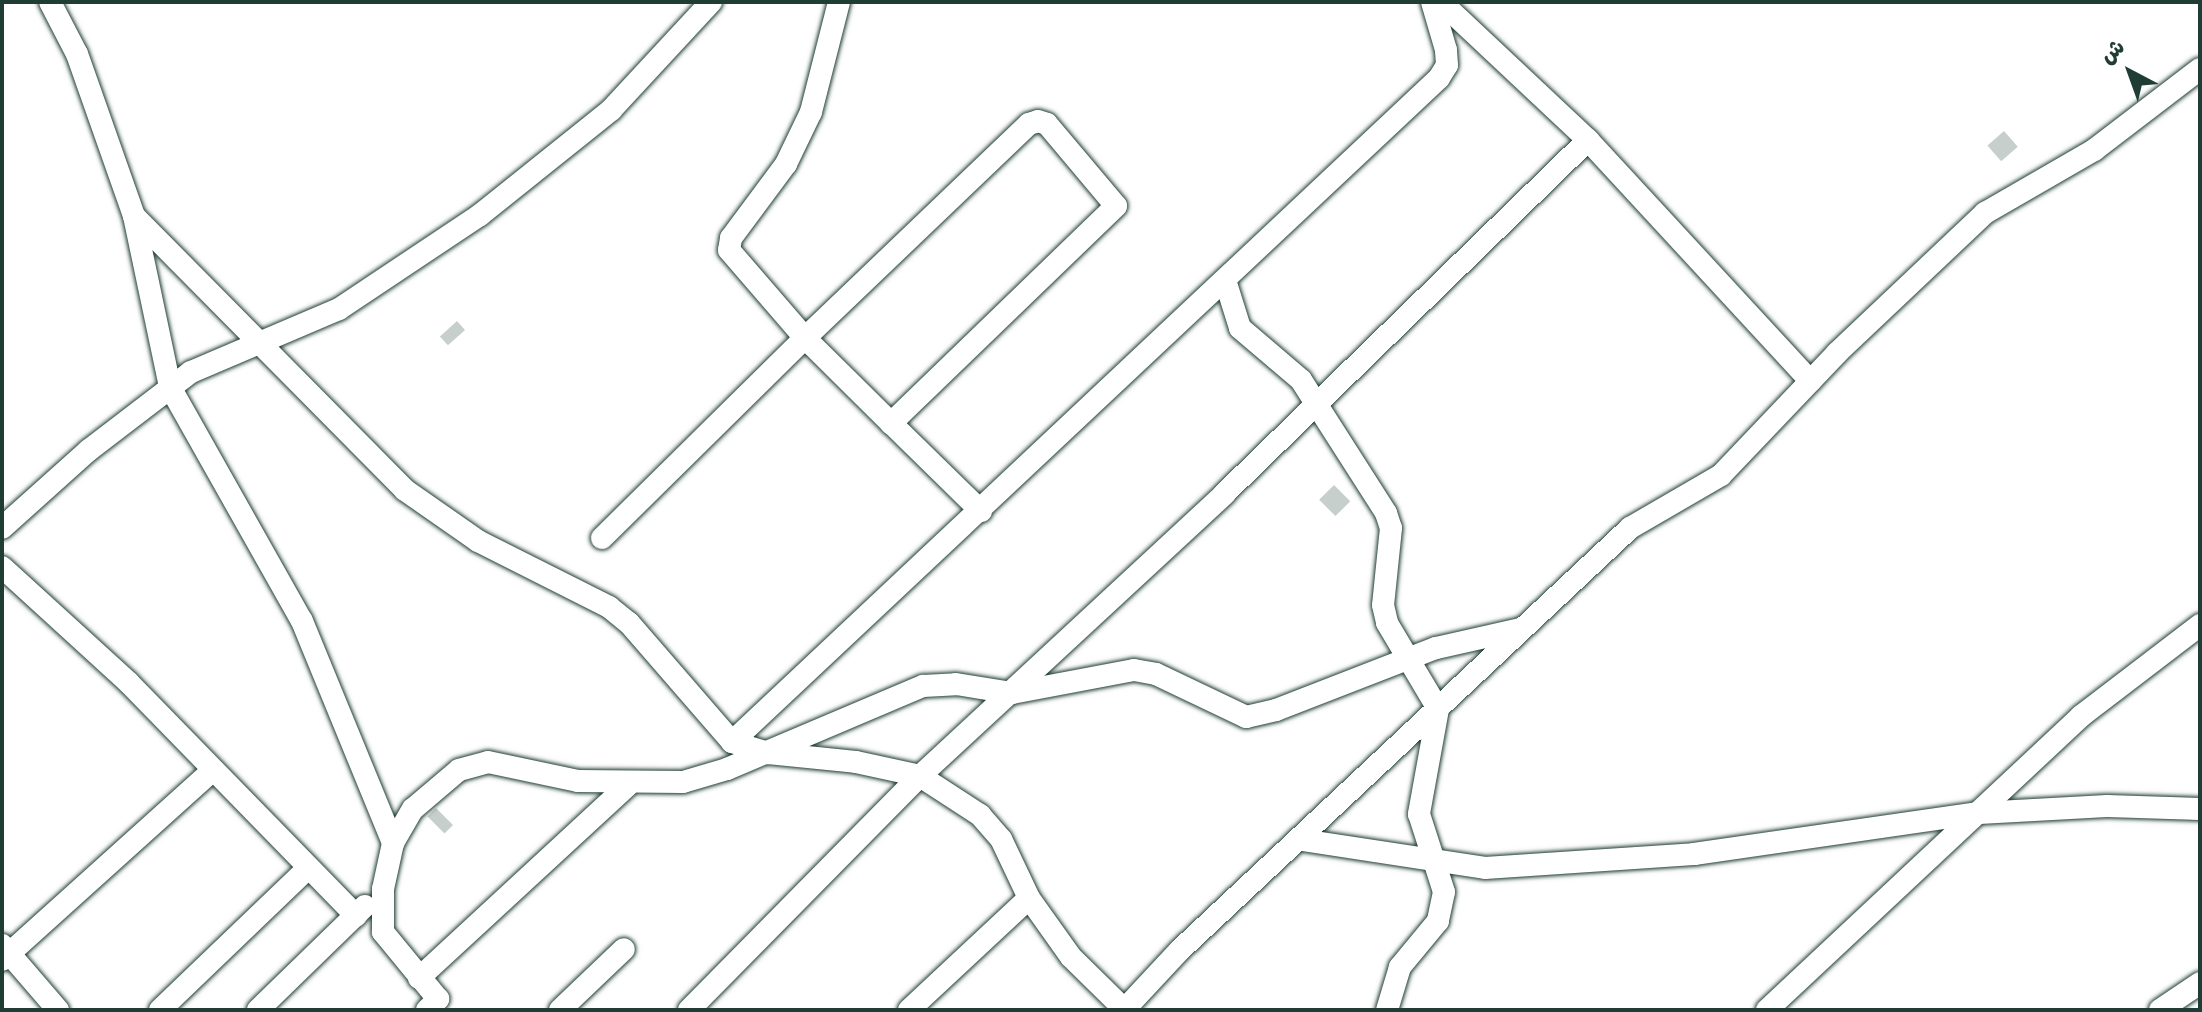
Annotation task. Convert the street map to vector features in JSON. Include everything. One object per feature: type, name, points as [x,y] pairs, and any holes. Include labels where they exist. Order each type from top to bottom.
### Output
[{"type":"street","points":[[50,2],[77,54],[134,216],[170,387],[302,621],[393,843]]},
{"type":"street","points":[[2,528],[170,387],[212,361],[363,296],[480,215],[611,110],[711,2]]},
{"type":"street","points":[[839,2],[811,112],[786,164],[731,238],[729,250],[805,338],[981,511]]},
{"type":"street","points":[[732,742],[1439,78],[1447,65],[1446,50],[1432,2]]},
{"type":"street","points":[[1441,2],[1588,140],[1810,381]]},
{"type":"street","points":[[134,216],[441,520],[574,586],[629,623],[732,742],[768,753],[856,762],[920,776],[980,815],[1001,839],[1029,898],[1091,980],[1125,1010],[1180,950],[1302,840],[1520,629],[1630,528],[1721,475],[1810,381],[1985,213],[2094,150],[2200,69]]},
{"type":"street","points":[[602,538],[1029,124],[1047,124],[1116,206],[891,423]]},
{"type":"street","points":[[689,1010],[920,776],[1012,693],[1316,404],[1588,140]]},
{"type":"street","points":[[1225,280],[1240,328],[1289,367],[1386,513],[1391,545],[1383,605],[1407,659],[1438,709],[1419,814],[1444,892],[1438,921],[1400,967],[1387,1010]]},
{"type":"street","points":[[2,567],[129,683],[356,916]]},
{"type":"street","points":[[1767,1010],[2081,716],[2200,625]]},
{"type":"street","points":[[438,1006],[383,932],[383,889],[393,843],[413,809],[459,770],[488,762],[628,785],[683,782],[768,753],[923,686],[956,684],[1012,693],[1134,670],[1156,674],[1246,717],[1276,710],[1407,659],[1520,629]]},
{"type":"street","points":[[58,1010],[4,953],[212,771]]},
{"type":"street","points":[[419,978],[628,785]]},
{"type":"street","points":[[1302,840],[1436,864],[1485,868],[1694,854],[1979,813],[2107,806],[2200,809]]},
{"type":"street","points":[[160,1010],[308,868]]},
{"type":"street","points":[[258,1010],[383,889]]},
{"type":"street","points":[[909,1010],[1029,898]]},
{"type":"street","points":[[560,1010],[624,949]]},
{"type":"street","points":[[2160,1010],[2200,983]]},
{"type":"building","points":[[2004,131],[2018,147],[2001,161],[1987,145]]},
{"type":"building","points":[[457,321],[465,330],[448,345],[440,336]]},
{"type":"building","points":[[1334,485],[1350,501],[1335,516],[1319,500]]},
{"type":"building","points":[[436,808],[453,825],[444,833],[428,816]]}]
